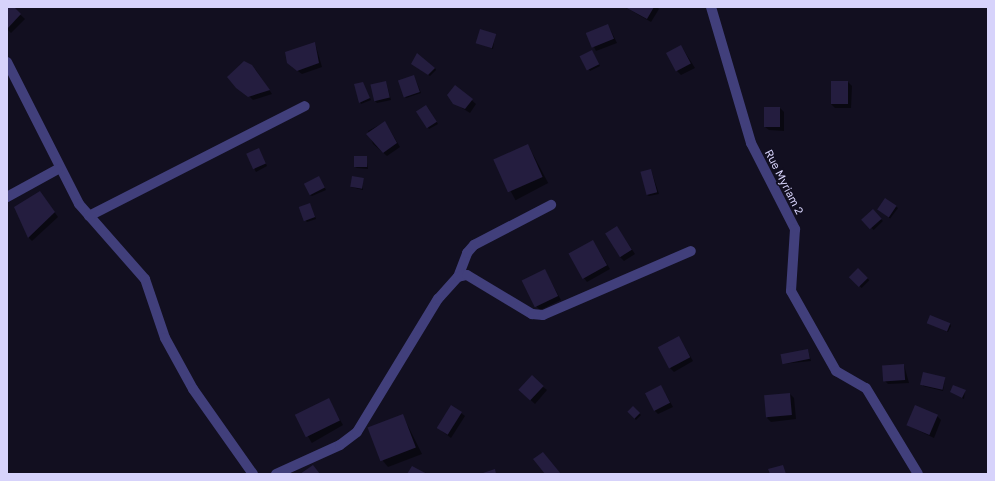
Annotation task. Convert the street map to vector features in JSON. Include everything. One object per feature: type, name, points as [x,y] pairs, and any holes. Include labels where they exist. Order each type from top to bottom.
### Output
[{"type":"street","name":"Rue Myriam 2","points":[[711,7],[751,144],[795,229],[791,291],[836,371],[866,388],[918,474]]},
{"type":"street","points":[[7,62],[58,169],[89,216],[144,279],[165,338],[193,389],[253,474]]},
{"type":"street","points":[[89,216],[305,106]]},
{"type":"street","points":[[7,197],[58,169]]},
{"type":"street","points":[[276,474],[340,445],[357,432],[438,299],[458,277],[467,253],[474,245],[551,205]]},
{"type":"street","points":[[458,277],[467,275],[532,314],[543,315],[691,251]]},
{"type":"building","points":[[7,7],[14,7],[21,14],[7,29]]},
{"type":"building","points":[[625,7],[654,7],[647,19]]},
{"type":"building","points":[[608,24],[614,39],[592,48],[586,33]]},
{"type":"building","points":[[480,29],[496,34],[492,48],[476,43]]},
{"type":"building","points":[[315,42],[319,63],[297,71],[287,63],[285,52]]},
{"type":"building","points":[[681,45],[691,64],[676,72],[666,53]]},
{"type":"building","points":[[592,50],[599,64],[587,71],[580,56]]},
{"type":"building","points":[[417,53],[435,68],[428,75],[411,64]]},
{"type":"building","points":[[244,61],[252,65],[270,90],[248,97],[236,88],[227,77]]},
{"type":"building","points":[[414,75],[420,92],[404,98],[398,81]]},
{"type":"building","points":[[386,81],[390,98],[374,101],[370,85]]},
{"type":"building","points":[[831,81],[848,81],[848,104],[831,104]]},
{"type":"building","points":[[363,82],[370,98],[359,103],[354,84]]},
{"type":"building","points":[[455,85],[473,99],[465,109],[453,104],[447,95]]},
{"type":"building","points":[[426,105],[437,122],[427,128],[416,112]]},
{"type":"building","points":[[764,107],[780,107],[780,127],[764,127]]},
{"type":"building","points":[[385,121],[397,143],[383,153],[366,134]]},
{"type":"building","points":[[528,144],[543,177],[508,192],[493,159]]},
{"type":"building","points":[[259,148],[266,164],[253,169],[246,154]]},
{"type":"building","points":[[354,156],[367,156],[367,167],[354,167]]},
{"type":"building","points":[[651,169],[657,192],[647,195],[640,172]]},
{"type":"building","points":[[319,176],[325,188],[310,195],[304,184]]},
{"type":"building","points":[[352,176],[364,178],[362,189],[350,187]]},
{"type":"building","points":[[40,191],[55,212],[28,238],[14,207]]},
{"type":"building","points":[[885,198],[897,206],[889,217],[877,210]]},
{"type":"building","points":[[310,203],[315,217],[304,221],[299,207]]},
{"type":"building","points":[[873,209],[882,219],[870,229],[861,220]]},
{"type":"building","points":[[617,226],[632,250],[620,257],[605,233]]},
{"type":"building","points":[[593,240],[607,265],[583,279],[569,254]]},
{"type":"building","points":[[858,268],[868,278],[859,287],[849,277]]},
{"type":"building","points":[[545,269],[558,296],[535,307],[522,280]]},
{"type":"building","points":[[930,315],[950,323],[947,332],[927,323]]},
{"type":"building","points":[[679,336],[690,357],[669,368],[658,347]]},
{"type":"building","points":[[808,349],[810,359],[782,364],[781,354]]},
{"type":"building","points":[[904,364],[905,380],[883,381],[882,366]]},
{"type":"building","points":[[923,372],[945,377],[942,390],[920,385]]},
{"type":"building","points":[[532,375],[544,386],[530,401],[518,390]]},
{"type":"building","points":[[661,385],[670,403],[654,411],[645,393]]},
{"type":"building","points":[[953,385],[966,390],[962,398],[950,392]]},
{"type":"building","points":[[790,393],[792,415],[766,417],[764,395]]},
{"type":"building","points":[[329,398],[340,420],[306,437],[295,415]]},
{"type":"building","points":[[451,405],[462,412],[448,435],[437,428]]},
{"type":"building","points":[[915,405],[938,415],[929,435],[906,425]]},
{"type":"building","points":[[633,406],[640,413],[634,419],[627,412]]},
{"type":"building","points":[[403,414],[416,448],[380,461],[368,428]]},
{"type":"building","points":[[543,452],[561,474],[545,474],[533,459]]},
{"type":"building","points":[[313,465],[320,474],[300,474]]},
{"type":"building","points":[[783,465],[786,474],[770,474],[768,469]]},
{"type":"building","points":[[412,466],[427,474],[407,474]]},
{"type":"building","points":[[495,469],[496,474],[480,474]]}]
